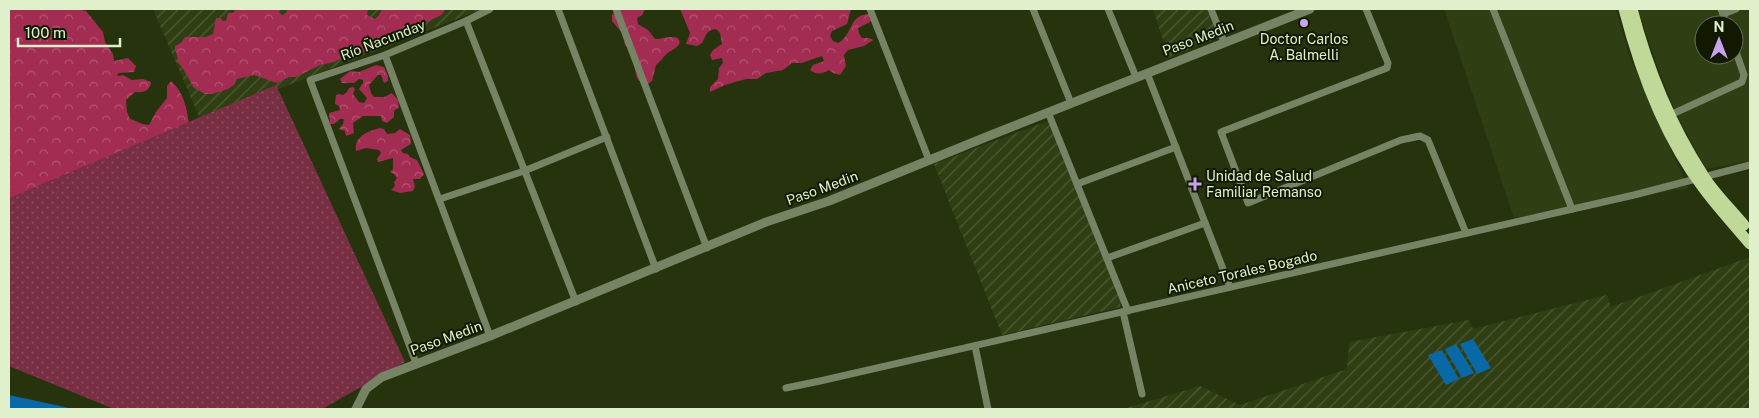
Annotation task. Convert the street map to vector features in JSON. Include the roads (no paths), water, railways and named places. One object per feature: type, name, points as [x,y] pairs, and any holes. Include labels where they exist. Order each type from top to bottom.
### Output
[{"type":"main road","points":[[1624,9],[1631,23]]},
{"type":"main road","points":[[1632,9],[1631,23],[1636,53],[1666,117],[1700,177],[1750,244]]},
{"type":"main road","points":[[1700,177],[1750,232]]},
{"type":"street","name":"Río Ñacunday","points":[[416,363],[310,80],[386,55],[490,9]]},
{"type":"street","points":[[558,9],[656,269]]},
{"type":"street","points":[[616,9],[707,248]]},
{"type":"street","points":[[870,9],[929,160]]},
{"type":"street","points":[[1033,9],[1071,103]]},
{"type":"street","points":[[1108,9],[1136,77]]},
{"type":"street","points":[[1211,9],[1224,42]]},
{"type":"street","name":"Paso Medin","points":[[356,409],[366,389],[382,377],[576,302],[766,222],[830,201],[1306,9]]},
{"type":"street","points":[[1366,9],[1388,63],[1387,68],[1221,132],[1248,203],[1401,140],[1420,136],[1428,140],[1466,233]]},
{"type":"street","points":[[1493,9],[1572,209]]},
{"type":"street","points":[[1722,11],[1736,9]]},
{"type":"street","points":[[466,21],[576,302]]},
{"type":"street","points":[[386,55],[490,336]]},
{"type":"street","points":[[1666,117],[1742,82],[1744,75],[1741,65]]},
{"type":"street","points":[[1147,73],[1230,287]]},
{"type":"street","points":[[1048,112],[1107,258],[1126,311],[1142,394]]},
{"type":"street","points":[[440,199],[524,170],[607,137]]},
{"type":"street","points":[[1077,184],[1176,147]]},
{"type":"street","name":"Aniceto Torales Bogado","points":[[786,388],[1634,195],[1750,165]]},
{"type":"street","points":[[1107,258],[1205,223]]},
{"type":"street","points":[[975,346],[988,409]]},
{"type":"water","points":[[1473,339],[1491,368],[1477,374],[1460,344]]},
{"type":"water","points":[[1456,344],[1474,373],[1462,378],[1445,349]]},
{"type":"water","points":[[1442,350],[1459,379],[1446,385],[1428,355]]},
{"type":"water","points":[[9,395],[74,409],[9,409]]},
{"type":"place","name":"Doctor Carlos A. Balmelli","points":[[1304,23]]},
{"type":"place","name":"Unidad de Salud Familiar Remanso","points":[[1195,184]]}]
